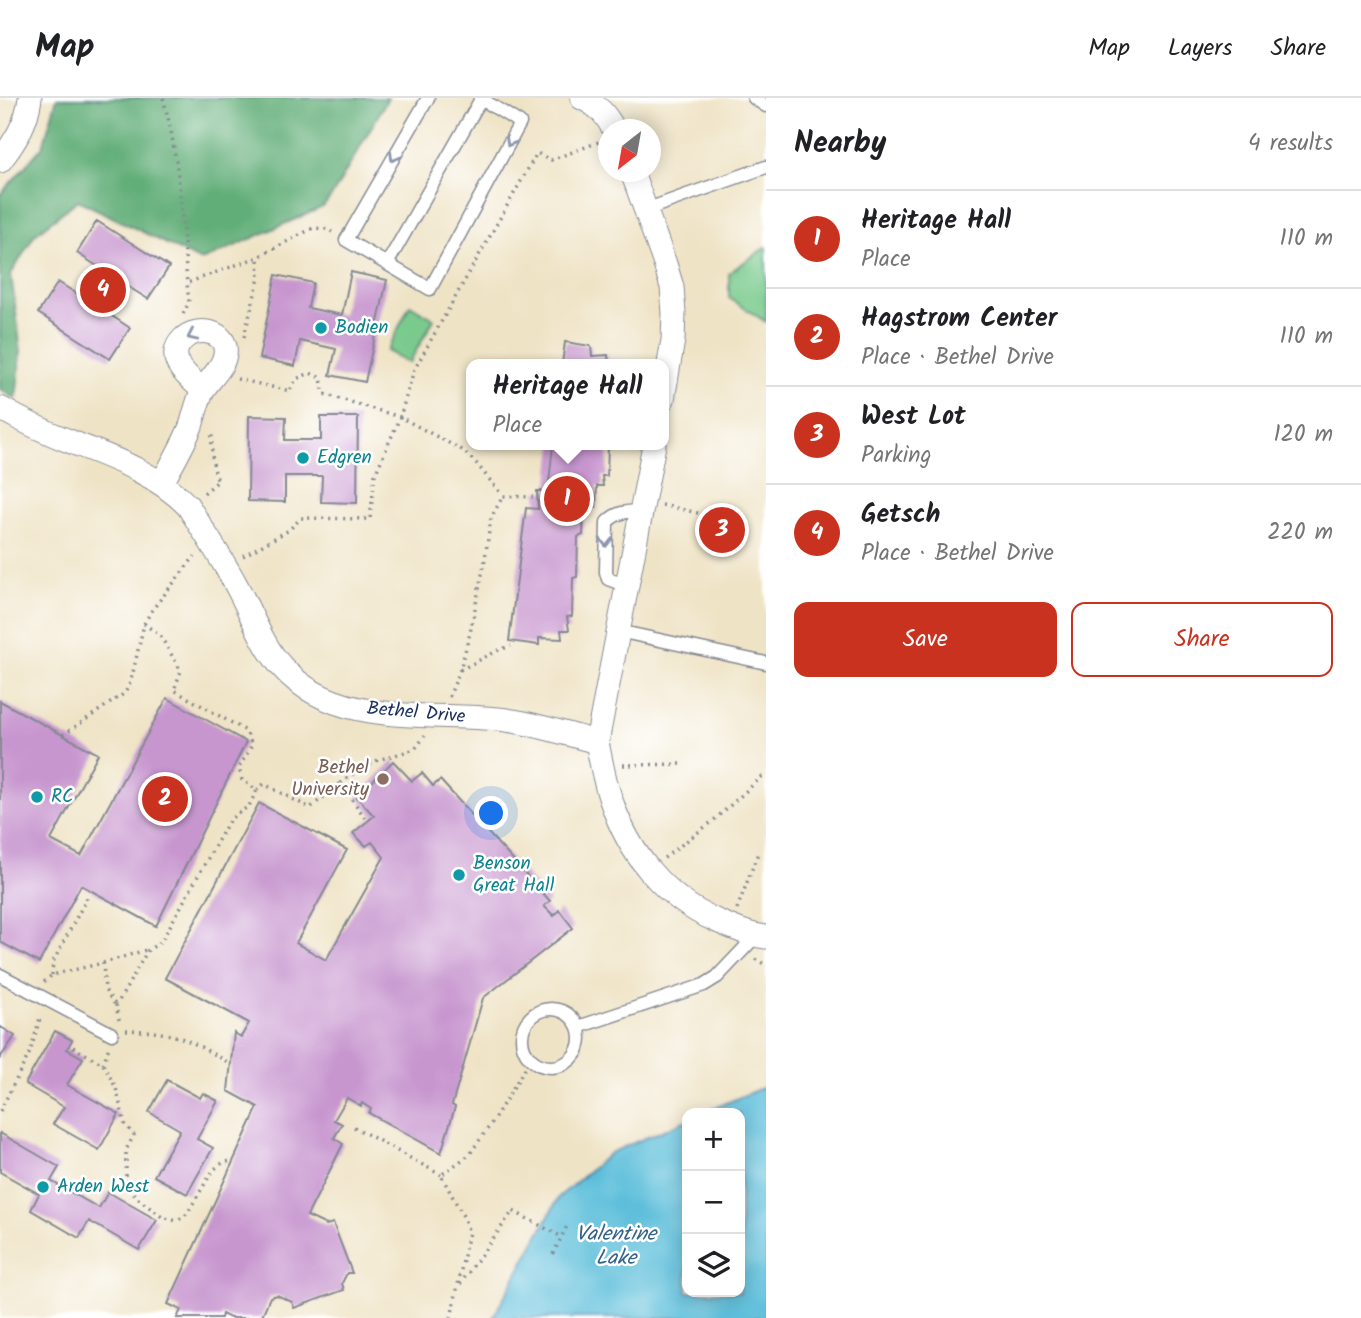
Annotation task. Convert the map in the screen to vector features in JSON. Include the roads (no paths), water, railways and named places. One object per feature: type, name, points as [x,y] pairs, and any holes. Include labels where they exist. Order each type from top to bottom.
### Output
[{"type":"street","points":[[0,161],[24,125],[30,98]]},
{"type":"street","points":[[582,98],[598,107],[608,119]]},
{"type":"street","points":[[635,182],[672,287],[674,313],[669,362]]},
{"type":"street","points":[[162,483],[182,447],[203,390]]},
{"type":"street","name":"Bethel Drive","points":[[0,408],[27,424],[120,461],[162,483],[188,506],[225,565],[279,665],[296,682],[338,704],[359,709],[501,719],[597,742]]},
{"type":"street","points":[[654,450],[651,508],[627,586],[597,742],[610,799],[634,850],[649,870],[669,892],[687,905],[754,942]]},
{"type":"lane","points":[[387,264],[480,98],[520,123],[430,289],[387,264],[346,240],[428,98]]},
{"type":"lane","points":[[754,98],[766,106]]},
{"type":"lane","points":[[645,210],[766,167]]},
{"type":"lane","points":[[627,586],[608,579],[607,522],[622,512],[651,508]]},
{"type":"lane","points":[[618,631],[766,663]]},
{"type":"lane","points":[[578,1027],[705,985],[754,942]]},
{"type":"lane","points":[[0,975],[112,1034]]},
{"type":"lane","points":[[549,1009],[562,1011],[573,1018],[578,1027],[581,1040],[577,1053],[568,1063],[554,1068],[540,1066],[530,1060],[523,1049],[523,1028],[528,1019],[537,1012],[549,1009]]},
{"type":"water","name":"Valentine Lake","points":[[766,1086],[766,1318],[493,1318],[559,1197],[610,1153],[682,1122],[682,1297],[745,1297],[745,1108],[715,1108]]},
{"type":"place","name":"Getsch","points":[[103,290]]},
{"type":"place","name":"Bodien","points":[[321,328]]},
{"type":"place","name":"Edgren","points":[[303,458]]},
{"type":"place","name":"Heritage Hall","points":[[567,499]]},
{"type":"place","name":"West Lot","points":[[722,530]]},
{"type":"place","name":"Bethel University","points":[[383,779]]},
{"type":"place","name":"RC","points":[[37,797]]},
{"type":"place","name":"Hagstrom Center","points":[[165,799]]},
{"type":"place","name":"Benson Great Hall","points":[[459,875]]},
{"type":"place","name":"Arden West","points":[[43,1187]]}]
